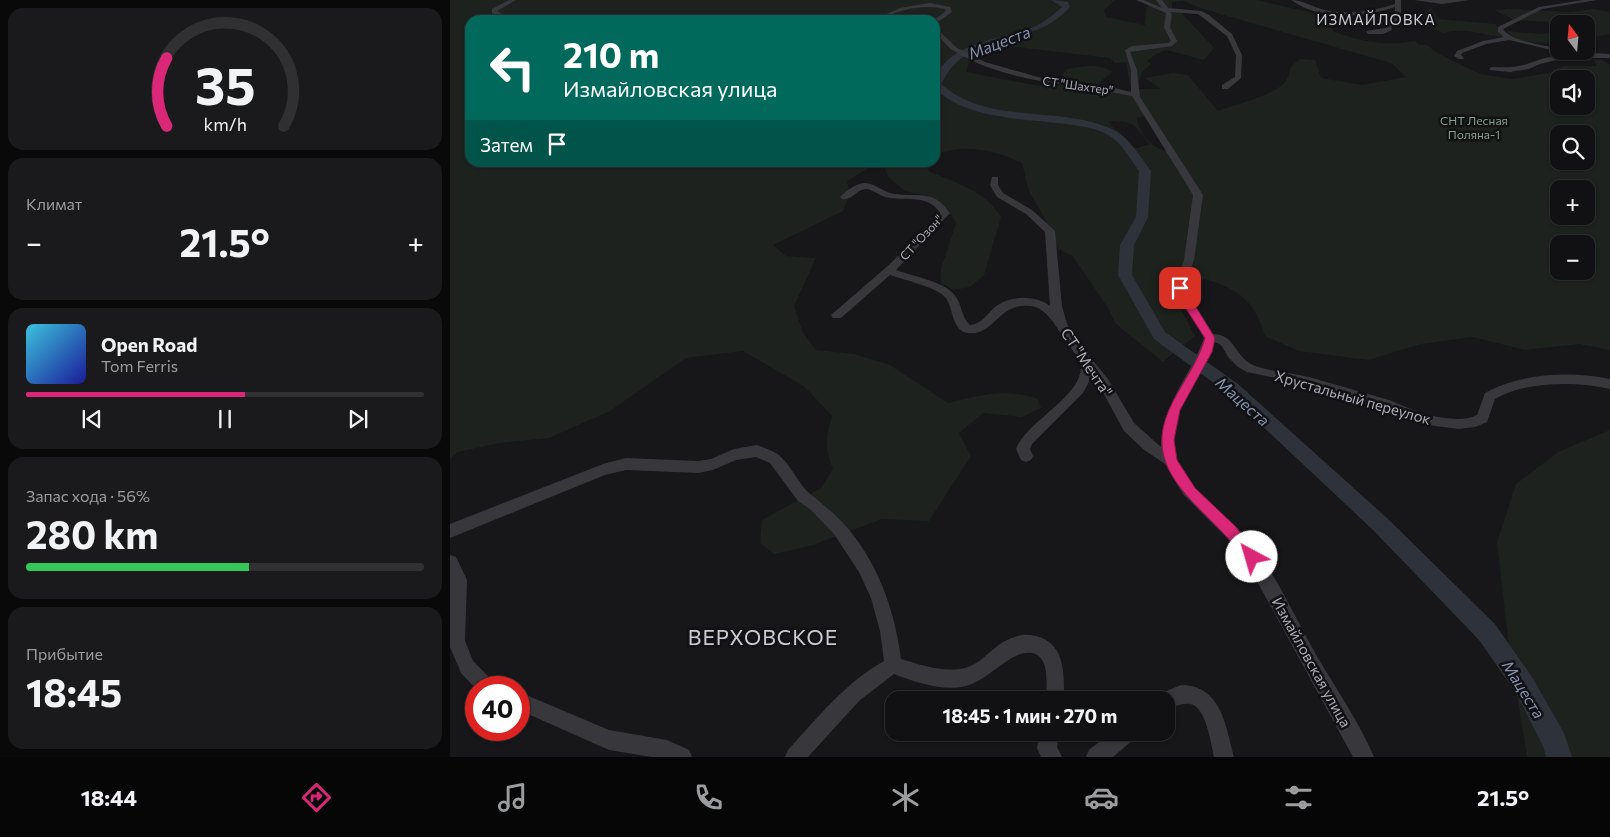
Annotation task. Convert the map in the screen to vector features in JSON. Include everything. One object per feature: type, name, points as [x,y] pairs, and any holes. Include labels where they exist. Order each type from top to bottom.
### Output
[{"type":"street","points":[[501,15],[494,12],[494,10],[513,0]]},
{"type":"street","points":[[1139,0],[1167,11],[1199,12],[1207,16],[1230,35],[1240,60],[1238,78],[1225,87]]},
{"type":"street","points":[[1159,0],[1167,11],[1169,18],[1167,26],[1174,41],[1172,44],[1132,48],[1127,51],[1134,70],[1134,90],[1136,95],[1160,137],[1198,195],[1188,260],[1180,288],[1184,298],[1210,338]]},
{"type":"street","points":[[1294,0],[1308,7],[1335,14],[1374,13],[1398,2],[1398,16],[1388,27],[1390,29],[1383,32],[1368,32]]},
{"type":"street","points":[[1417,0],[1442,2],[1467,0]]},
{"type":"street","points":[[1550,48],[1509,38],[1500,32],[1500,28],[1534,10],[1594,0]]},
{"type":"street","points":[[885,15],[908,6],[932,4],[948,8],[949,12],[940,18]]},
{"type":"street","name":"СТ \"Шахтер\"","points":[[940,34],[964,55],[1034,79],[1110,89],[1136,95]]},
{"type":"street","points":[[1461,58],[1457,56],[1459,52],[1485,42],[1509,38]]},
{"type":"street","points":[[1595,56],[1610,56]]},
{"type":"street","points":[[1492,69],[1510,70],[1529,67],[1538,62],[1555,60]]},
{"type":"street","name":"СТ \"Мечта\"","points":[[995,179],[993,184],[1002,197],[1028,212],[1050,231],[1056,306],[1061,324],[1073,344],[1104,382],[1129,427],[1148,445],[1171,461]]},
{"type":"street","name":"СТ \"Озон\"","points":[[837,315],[848,309],[888,272],[945,212],[943,208],[927,198],[896,197],[867,186],[861,187],[844,197]]},
{"type":"street","points":[[888,272],[947,294],[954,302],[959,320],[968,329],[986,325],[1004,305],[1012,303],[1039,304],[1048,309],[1061,324]]},
{"type":"street","name":"Измайловская улица","points":[[1210,338],[1207,352],[1174,410],[1170,426],[1168,449],[1171,461],[1190,492],[1230,531],[1260,568],[1364,757]]},
{"type":"street","name":"Хрустальный переулок","points":[[1210,338],[1220,338],[1226,342],[1234,355],[1251,369],[1295,378],[1385,404],[1428,420],[1459,424],[1475,422],[1482,418],[1490,396],[1508,388],[1581,378],[1610,384]]},
{"type":"street","points":[[1026,456],[1023,449],[1026,441],[1079,390],[1086,376],[1087,362]]},
{"type":"street","points":[[450,531],[603,470],[626,464],[698,467],[714,464],[734,455],[757,451],[775,459],[803,497],[815,504],[839,529],[865,567],[879,598],[889,631],[893,665]]},
{"type":"street","points":[[450,562],[459,580],[456,641],[467,667],[476,676]]},
{"type":"street","points":[[795,757],[858,688],[876,674],[893,665],[919,673],[964,678],[976,674],[1015,644],[1029,642],[1042,646],[1049,653],[1055,670],[1055,691]]},
{"type":"street","points":[[1175,696],[1188,692],[1204,700],[1212,714],[1224,757]]},
{"type":"street","points":[[530,707],[609,740],[667,750],[682,757]]},
{"type":"street","points":[[1049,741],[1048,748],[1052,757]]},
{"type":"street","points":[[1096,757],[1117,741]]},
{"type":"green space","name":"СНТ Лесная Поляна-1","points":[[450,0],[1115,0],[1104,10],[1106,17],[1145,25],[1146,9],[1150,3],[1145,0],[1257,0],[1316,14],[1328,22],[1334,32],[1354,38],[1384,43],[1415,41],[1419,45],[1427,45],[1437,53],[1480,74],[1512,79],[1550,72],[1550,115],[1595,115],[1595,70],[1555,70],[1564,66],[1597,66],[1594,60],[1595,59],[1602,60],[1610,65],[1610,350],[1579,344],[1525,350],[1473,337],[1421,344],[1368,360],[1299,351],[1265,336],[1254,311],[1240,295],[1220,284],[1194,276],[1173,294],[1195,336],[1163,362],[1116,324],[1108,308],[1072,255],[1058,248],[1051,230],[1029,191],[1022,163],[1012,158],[979,150],[957,149],[940,153],[940,15],[465,15],[465,167],[874,167],[847,181],[850,193],[843,211],[773,245],[786,256],[816,258],[794,306],[803,333],[816,350],[854,354],[890,365],[948,403],[982,395],[1004,393],[1038,399],[1041,408],[1022,417],[983,413],[959,433],[971,456],[929,521],[882,519],[810,546],[774,554],[760,543],[762,520],[821,488],[833,469],[828,455],[827,442],[832,416],[805,387],[743,351],[686,358],[610,411],[549,438],[499,443],[458,452],[450,458]],"holes":[[[1183,1],[1203,9],[1391,63],[1406,77],[1362,85],[1321,78],[1315,60],[1300,59],[1292,66],[1286,81],[1281,86],[1244,103],[1218,111],[1188,75],[1173,73],[1145,78],[1161,89],[1136,89],[1121,93],[1096,90],[1101,81],[1113,72],[1096,66],[1067,69],[1061,77],[1060,84],[1050,88],[966,72],[969,62],[998,45],[1110,58],[1115,63],[1126,62],[1130,85],[1138,84],[1142,72],[1151,64],[1147,61],[1156,54],[1166,50],[1204,60],[1214,48],[1178,9],[1172,9],[1172,2]],[[1146,115],[1170,152],[1153,145],[1144,136],[1138,125],[1137,118]],[[1109,121],[1125,122],[1134,125],[1150,144],[1138,148],[1130,148],[1121,133],[1110,125]]]},
{"type":"green space","points":[[1431,8],[1438,19],[1495,24],[1509,38],[1468,31],[1444,33],[1423,25],[1426,19],[1421,14]]},
{"type":"green space","points":[[1593,9],[1610,12],[1610,34],[1595,36],[1595,15],[1550,15],[1550,22],[1514,20],[1494,10],[1569,12]]},
{"type":"green space","points":[[1506,31],[1542,34],[1550,32],[1550,43],[1524,41]]},
{"type":"green space","points":[[885,167],[928,167],[929,171],[978,194],[995,208],[1001,217],[984,275],[970,287],[953,290],[941,283],[941,269],[956,223],[948,209],[928,196],[905,191],[888,177]]},
{"type":"green space","points":[[1610,430],[1610,757],[1527,757],[1508,638],[1497,542],[1516,484],[1558,452]]},
{"type":"waterway","name":"Мацеста","points":[[940,79],[948,66],[963,54],[980,45],[1035,29],[1052,20],[1066,7],[1065,4],[1055,0]]},
{"type":"waterway","name":"Мацеста","points":[[940,89],[948,96],[964,104],[1002,113],[1088,124],[1110,132],[1123,142],[1145,171],[1142,217],[1127,245],[1125,275],[1159,335],[1232,388],[1380,524],[1487,632],[1524,685],[1555,742],[1559,757]]},
{"type":"district","name":"ИЗМАЙЛОВКА","points":[[1376,19]]},
{"type":"district","name":"ВЕРХОВСКОЕ","points":[[763,636]]},
{"type":"route","points":[[1180,288],[1184,298],[1208,332],[1210,338],[1207,352],[1174,410],[1168,440],[1171,461],[1190,492],[1230,531],[1252,557]]}]
